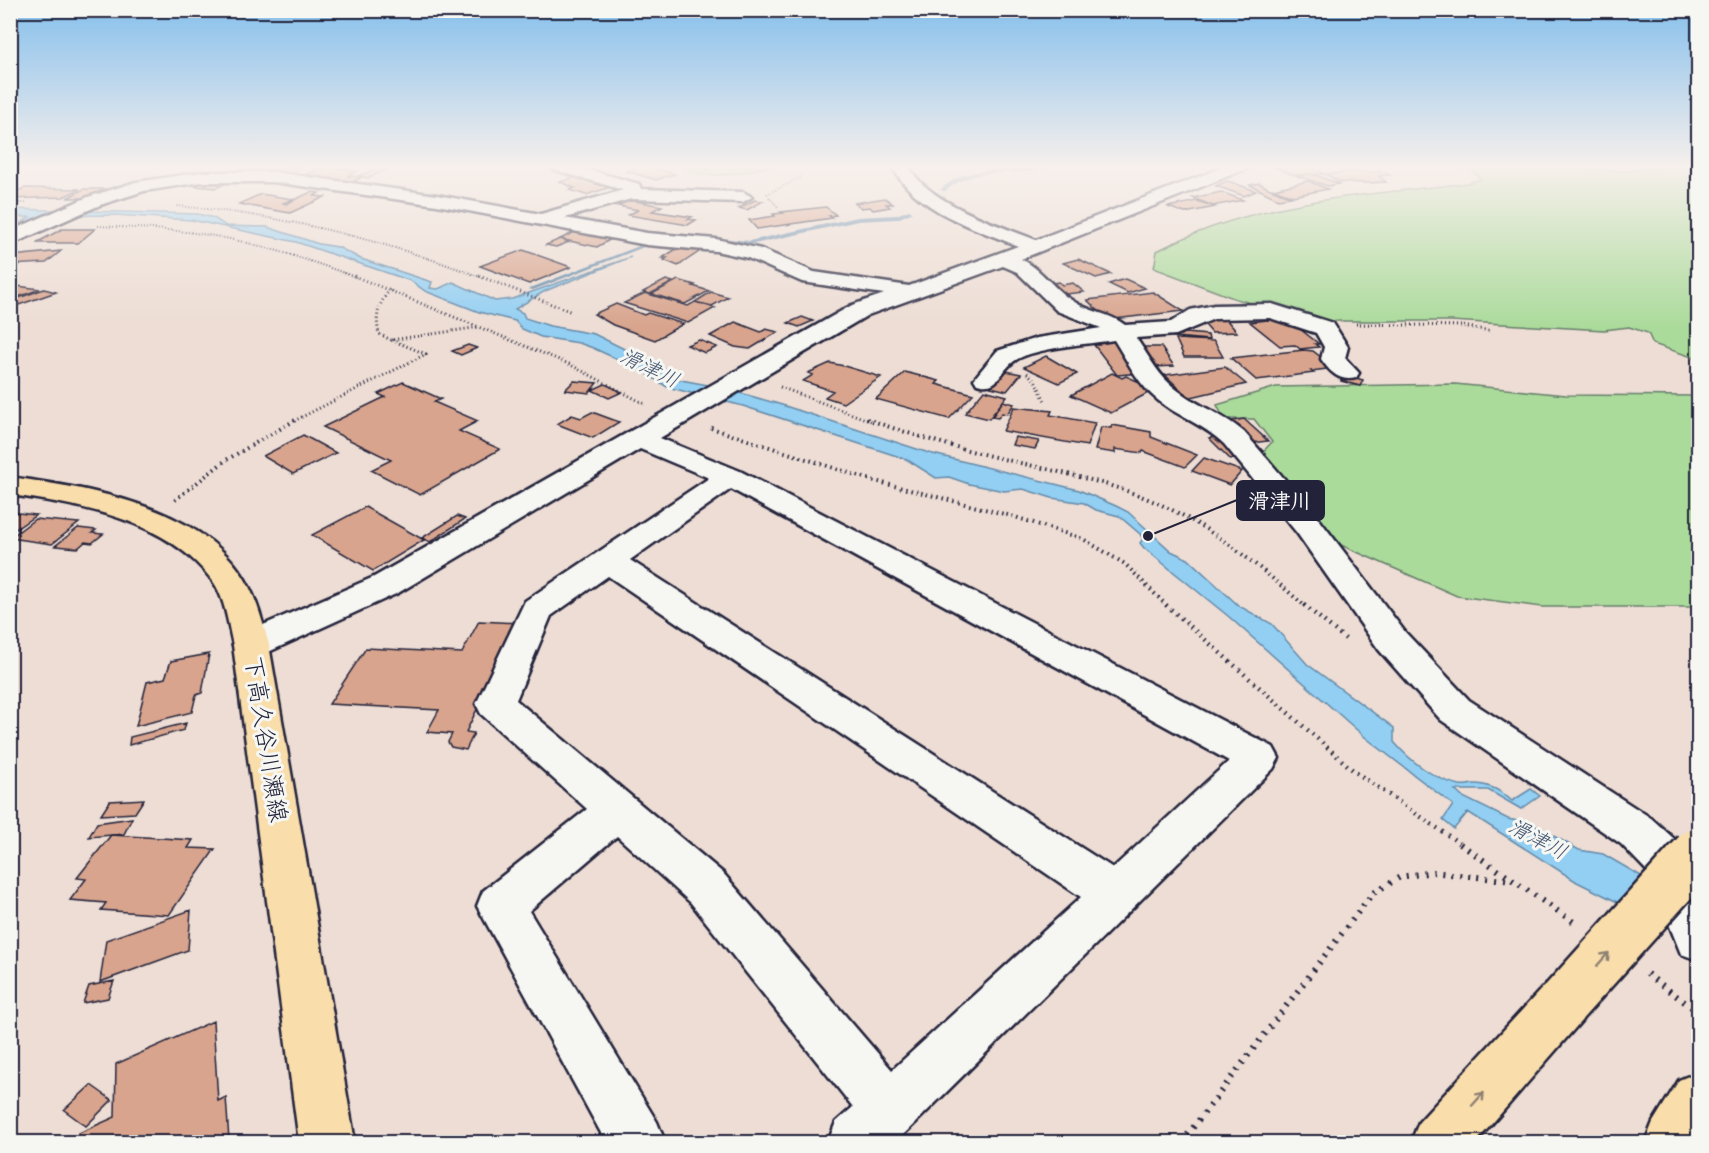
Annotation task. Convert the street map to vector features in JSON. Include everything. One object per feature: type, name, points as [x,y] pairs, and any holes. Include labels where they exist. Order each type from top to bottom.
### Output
[{"type":"main road","name":"下高久谷川瀬線","points":[[10,486],[77,497],[132,512],[180,535],[224,573],[242,611],[251,645],[327,1143]]},
{"type":"main road","points":[[1439,1143],[1698,853]]},
{"type":"main road","points":[[1672,1143],[1698,1099]]},
{"type":"street","points":[[10,239],[48,220]]},
{"type":"street","points":[[547,220],[647,239],[740,249],[772,260],[809,278],[907,292]]},
{"type":"street","points":[[978,220],[1034,246]]},
{"type":"street","points":[[251,645],[386,585],[860,310],[1004,259],[1101,220]]},
{"type":"street","points":[[1004,259],[1024,268],[1065,306],[1110,324],[1120,332],[1160,388],[1179,403],[1221,426],[1234,438],[1308,526],[1392,641],[1455,710],[1636,831],[1666,860],[1698,938]]},
{"type":"street","points":[[986,379],[1005,356],[1037,345],[1120,332],[1176,328],[1198,315],[1214,312],[1272,310],[1328,330],[1336,347],[1333,359],[1347,373]]},
{"type":"street","points":[[639,439],[730,477],[1259,758],[856,1143]]},
{"type":"street","points":[[730,477],[537,609],[495,704],[707,888],[891,1111]]},
{"type":"street","points":[[607,560],[1116,895]]},
{"type":"street","points":[[617,810],[500,906],[637,1143]]},
{"type":"path","points":[[287,220],[366,237],[503,284],[572,312]]},
{"type":"path","points":[[32,226],[154,229],[226,238],[292,256],[390,290],[481,327],[615,384],[645,405],[912,493],[1058,529],[1103,549],[1149,585],[1169,608],[1338,759],[1582,928]]},
{"type":"path","points":[[150,520],[226,459],[264,436],[426,354],[379,334],[377,315],[379,302],[390,290]]},
{"type":"path","points":[[1316,324],[1462,327],[1490,331]]},
{"type":"path","points":[[391,340],[481,327]]},
{"type":"path","points":[[743,376],[890,428],[979,454],[1078,475],[1167,508],[1213,533],[1263,568],[1356,647]]},
{"type":"path","points":[[1182,1143],[1372,894],[1400,877],[1433,872],[1514,881]]},
{"type":"path","points":[[1645,973],[1698,1012]]},
{"type":"green space","points":[[1232,220],[1698,220],[1698,359],[1653,344],[1648,333],[1629,327],[1604,330],[1451,321],[1320,321],[1236,299],[1154,268],[1157,251]]},
{"type":"green space","points":[[1455,384],[1566,395],[1698,396],[1698,607],[1542,607],[1457,596],[1341,545],[1285,489],[1259,456],[1272,442],[1254,419],[1224,419],[1217,405],[1276,387]]},
{"type":"water","points":[[26,220],[32,220],[11,229]]},
{"type":"water","points":[[188,220],[217,220],[226,226],[267,227],[319,244],[338,247],[361,259],[432,282],[430,288],[438,289],[453,282],[495,301],[512,299],[631,257],[545,291],[515,309],[523,313],[525,318],[550,326],[594,334],[667,370],[672,377],[681,380],[719,387],[782,405],[929,453],[1079,490],[1128,512],[1171,551],[1188,559],[1239,606],[1272,624],[1307,664],[1394,728],[1394,742],[1415,763],[1441,779],[1460,785],[1480,784],[1490,787],[1512,801],[1531,789],[1540,796],[1521,809],[1488,790],[1455,790],[1461,796],[1508,819],[1532,824],[1579,850],[1603,854],[1698,909],[1698,942],[1577,882],[1468,812],[1454,829],[1443,820],[1453,805],[1366,738],[1228,616],[1144,548],[1140,543],[1143,539],[1140,534],[1119,516],[1096,510],[1084,503],[1052,498],[1023,489],[1004,491],[969,484],[949,477],[936,478],[906,459],[743,406],[667,387],[641,370],[593,348],[579,343],[541,337],[522,329],[515,321],[479,312],[425,291],[411,281],[296,242]]},
{"type":"building","points":[[657,220],[696,220],[688,225]]},
{"type":"building","points":[[750,220],[820,220],[757,229]]},
{"type":"building","points":[[62,229],[95,229],[78,243],[36,243]]},
{"type":"building","points":[[577,231],[613,238],[597,247],[560,239]]},
{"type":"building","points":[[560,239],[569,242],[556,247],[546,245]]},
{"type":"building","points":[[681,246],[702,250],[678,266],[664,260],[667,258],[662,258]]},
{"type":"building","points":[[523,250],[571,267],[529,284],[480,266]]},
{"type":"building","points":[[61,251],[46,263],[10,265],[12,256]]},
{"type":"building","points":[[1078,259],[1111,274],[1096,278],[1063,263]]},
{"type":"building","points":[[1125,279],[1145,288],[1128,293],[1109,284]]},
{"type":"building","points":[[666,280],[673,282],[650,294],[643,292]]},
{"type":"building","points":[[678,280],[709,291],[685,304],[652,294]]},
{"type":"building","points":[[1059,282],[1062,285],[1073,283],[1084,292],[1066,294],[1052,283]]},
{"type":"building","points":[[17,286],[40,289],[10,300],[10,291]]},
{"type":"building","points":[[44,289],[56,292],[10,308],[10,301]]},
{"type":"building","points":[[711,292],[728,297],[712,306],[695,302]]},
{"type":"building","points":[[1153,292],[1183,311],[1114,319],[1111,316],[1105,317],[1087,300]]},
{"type":"building","points":[[645,293],[688,306],[695,302],[715,308],[688,323],[624,303]]},
{"type":"building","points":[[616,304],[644,315],[648,313],[683,324],[655,340],[613,325],[594,314]]},
{"type":"building","points":[[802,317],[813,321],[799,327],[788,323]]},
{"type":"building","points":[[1225,318],[1237,332],[1212,333],[1200,319]]},
{"type":"building","points":[[1286,318],[1319,344],[1315,344],[1319,347],[1300,349],[1295,345],[1280,346],[1250,322]]},
{"type":"building","points":[[735,322],[761,332],[766,329],[778,332],[750,349],[735,347],[710,336]]},
{"type":"building","points":[[1163,331],[1208,335],[1209,340],[1163,336]]},
{"type":"building","points":[[1113,339],[1141,373],[1117,375],[1094,345],[1099,345],[1095,341]]},
{"type":"building","points":[[1176,339],[1214,341],[1223,357],[1184,357]]},
{"type":"building","points":[[699,340],[717,347],[705,353],[687,345]]},
{"type":"building","points":[[468,345],[477,348],[461,355],[452,351]]},
{"type":"building","points":[[1142,347],[1161,347],[1174,366],[1154,367]]},
{"type":"building","points":[[1313,351],[1335,368],[1256,380],[1231,358]]},
{"type":"building","points":[[1046,356],[1077,374],[1059,383],[1024,367]]},
{"type":"building","points":[[830,363],[881,377],[843,403],[825,397],[833,391],[803,381],[813,375],[808,373]]},
{"type":"building","points":[[1225,367],[1246,384],[1183,399],[1174,391],[1181,390],[1165,375]]},
{"type":"building","points":[[1006,371],[1021,374],[1007,391],[991,387]]},
{"type":"building","points":[[905,372],[939,381],[936,384],[973,394],[949,419],[876,399]]},
{"type":"building","points":[[1112,373],[1122,378],[1126,376],[1151,387],[1145,390],[1150,392],[1111,413],[1071,395]]},
{"type":"building","points":[[1345,375],[1363,380],[1360,386],[1341,381]]},
{"type":"building","points":[[574,381],[597,383],[589,393],[565,390]]},
{"type":"building","points":[[403,382],[441,399],[434,402],[478,421],[459,431],[500,449],[420,495],[371,470],[391,460],[323,427],[385,397],[378,394]]},
{"type":"building","points":[[605,384],[622,392],[609,398],[592,390]]},
{"type":"building","points":[[984,390],[1007,396],[989,419],[965,413]]},
{"type":"building","points":[[1003,401],[1014,404],[1007,414],[1002,413],[998,418],[992,417]]},
{"type":"building","points":[[1014,407],[1052,411],[1050,415],[1095,423],[1087,446],[1003,431]]},
{"type":"building","points":[[592,412],[619,422],[593,438],[557,424],[572,415],[581,418]]},
{"type":"building","points":[[1244,419],[1268,441],[1251,443],[1227,422]]},
{"type":"building","points":[[1112,425],[1151,432],[1151,437],[1197,455],[1185,467],[1143,451],[1142,453],[1115,449],[1115,453],[1095,450],[1101,427],[1111,428]]},
{"type":"building","points":[[303,435],[336,453],[293,474],[263,456]]},
{"type":"building","points":[[1221,436],[1242,457],[1230,459],[1209,438]]},
{"type":"building","points":[[1015,437],[1039,441],[1035,449],[1012,445]]},
{"type":"building","points":[[1204,458],[1242,471],[1230,485],[1192,471]]},
{"type":"building","points":[[365,507],[424,540],[373,571],[312,535]]},
{"type":"building","points":[[10,512],[36,515],[10,533]]},
{"type":"building","points":[[457,516],[465,519],[430,542],[422,538]]},
{"type":"building","points":[[35,519],[79,523],[52,544],[10,538]]},
{"type":"building","points":[[78,528],[96,530],[92,533],[103,534],[92,543],[85,542],[78,548],[55,546]]},
{"type":"building","points":[[479,621],[519,623],[466,732],[474,733],[466,750],[451,747],[448,742],[452,734],[427,732],[439,710],[329,704],[366,648],[462,653]]},
{"type":"building","points":[[209,654],[202,693],[196,695],[192,712],[136,726],[147,682],[165,678],[171,661]]},
{"type":"building","points":[[186,723],[184,730],[129,745],[130,737]]},
{"type":"building","points":[[144,799],[135,813],[101,815],[110,801]]},
{"type":"building","points":[[132,818],[124,834],[89,837],[97,823]]},
{"type":"building","points":[[111,835],[193,840],[188,848],[215,849],[169,915],[101,910],[106,903],[70,900],[86,879],[77,878]]},
{"type":"building","points":[[191,910],[188,950],[100,982],[106,940]]},
{"type":"building","points":[[114,981],[108,998],[83,1003],[89,986]]},
{"type":"building","points":[[213,1021],[218,1101],[226,1097],[229,1140],[79,1142],[79,1133],[115,1117],[116,1064]]},
{"type":"building","points":[[91,1085],[112,1100],[86,1126],[64,1110]]},
{"type":"waterway","points":[[710,239],[749,243],[854,220]]},
{"type":"waterway","points":[[531,289],[641,247]]},
{"type":"place","name":"滑津川","points":[[1148,536]]}]
